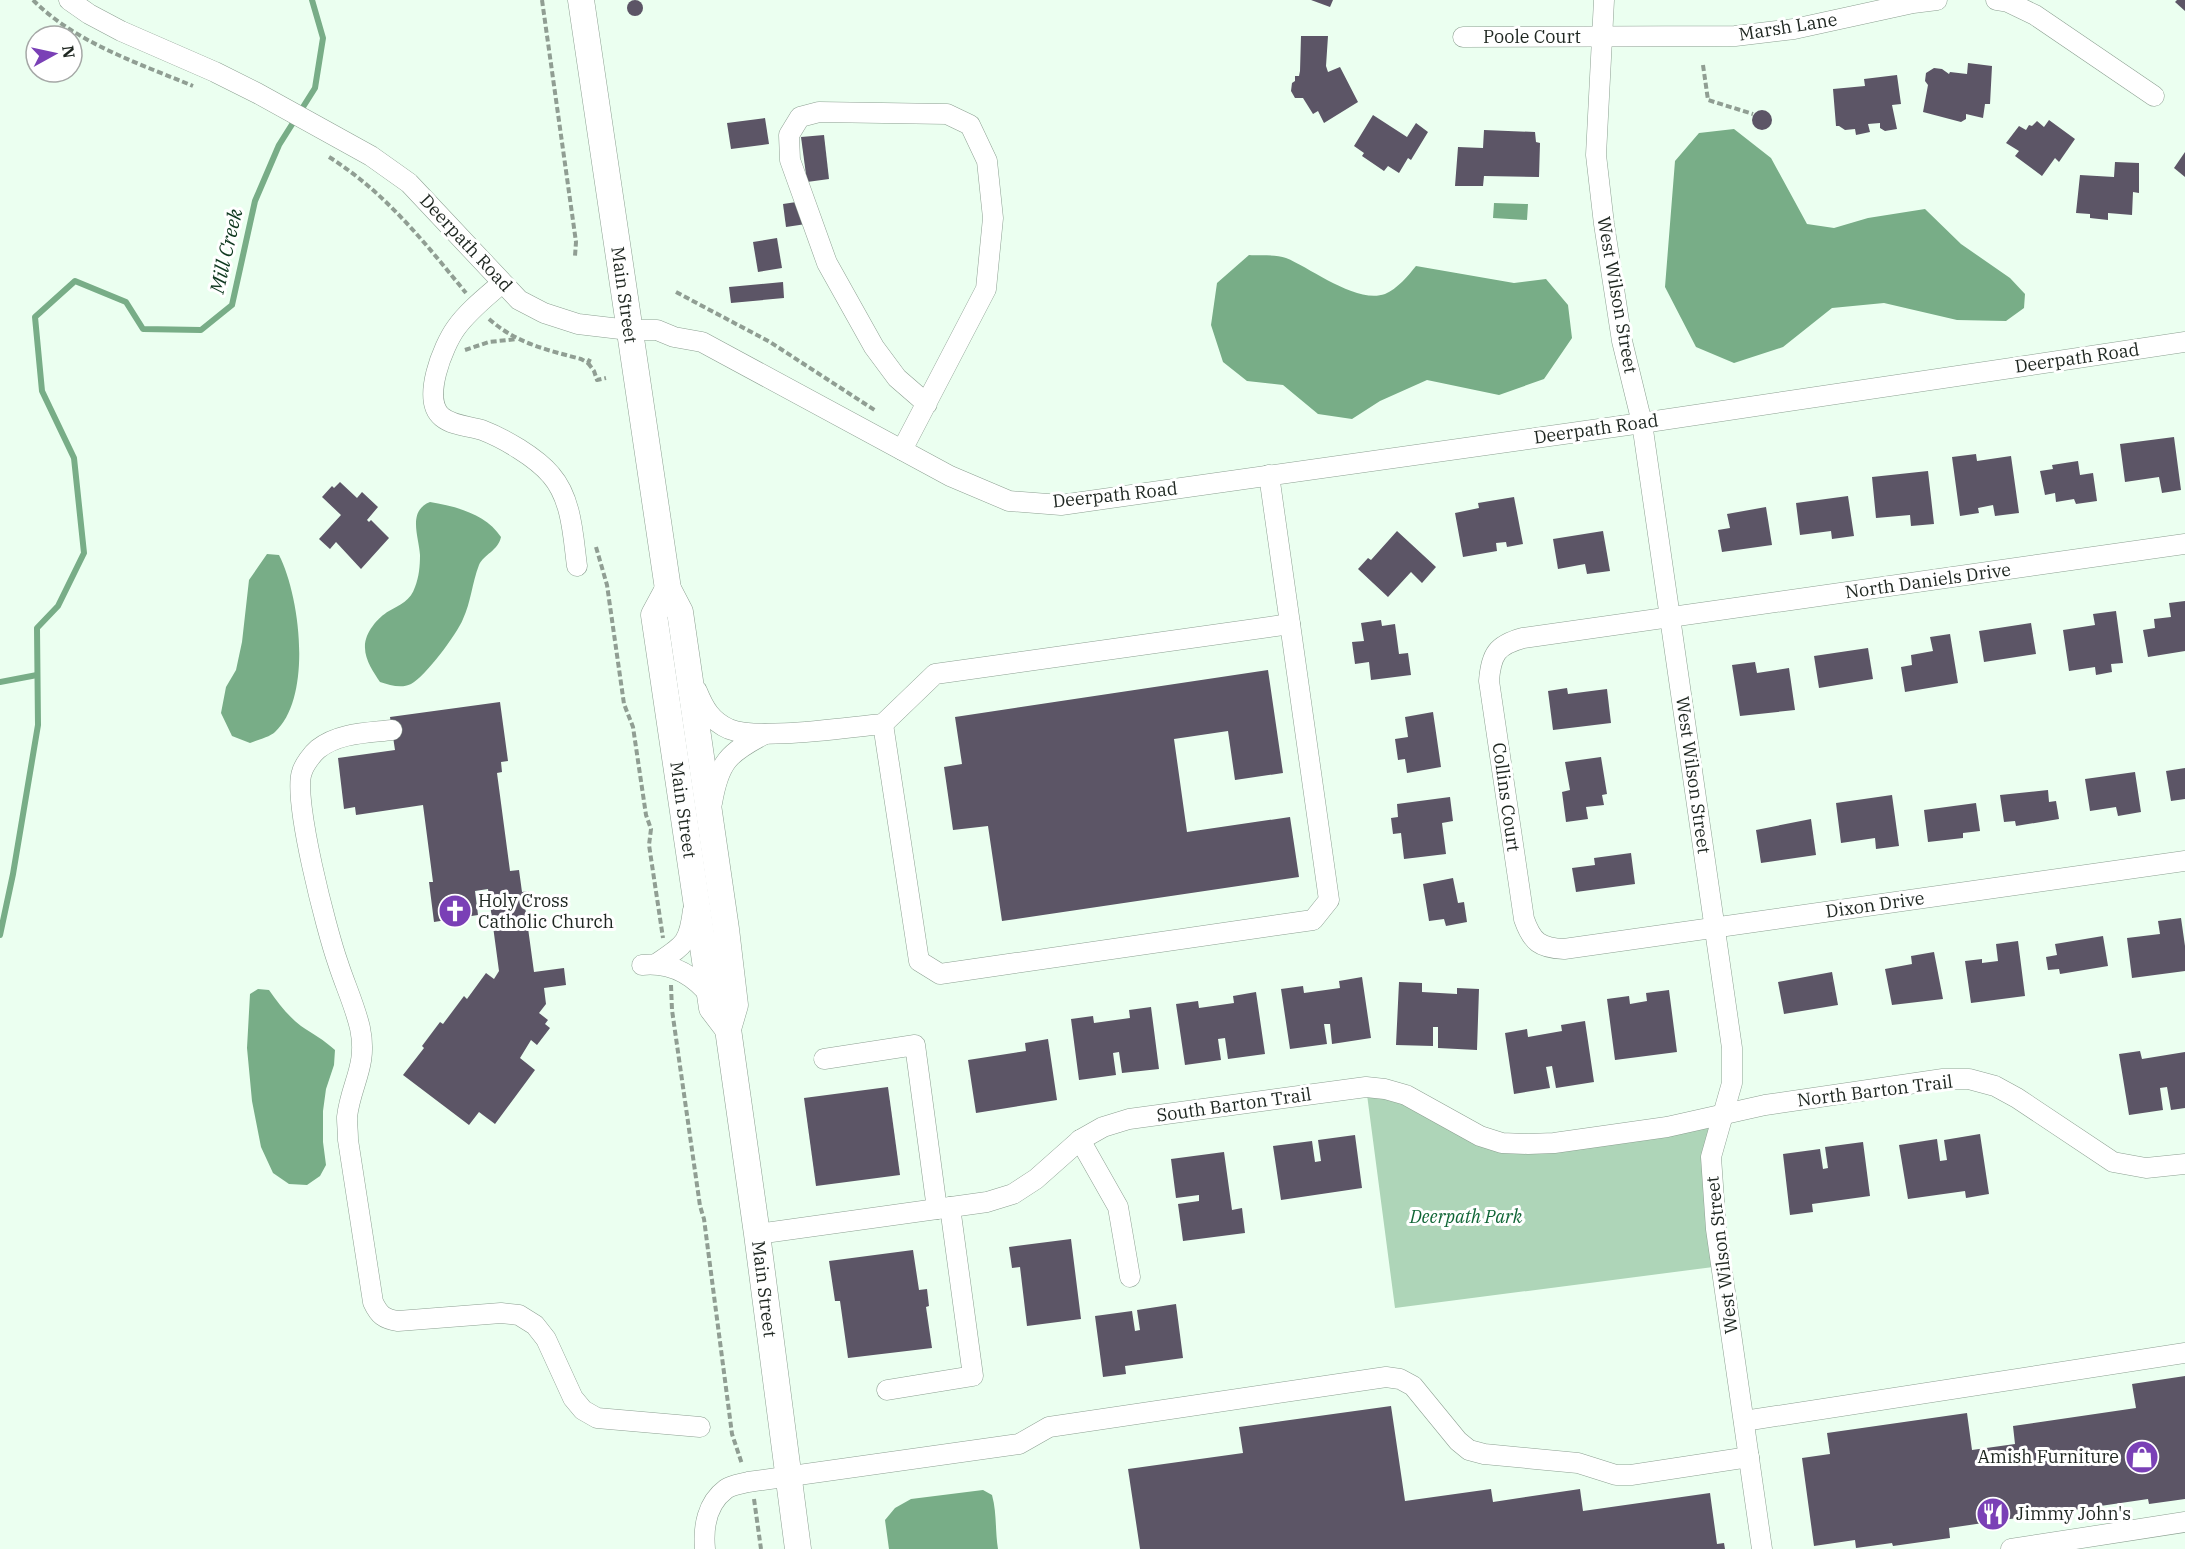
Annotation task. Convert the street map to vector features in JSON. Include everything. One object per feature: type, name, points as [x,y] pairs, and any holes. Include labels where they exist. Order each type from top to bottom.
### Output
[{"type":"main road","name":"Main Street","points":[[581,0],[668,589],[680,612],[726,929],[735,1005],[728,1029],[798,1549]]},
{"type":"main road","name":"Main Street","points":[[668,589],[654,615],[712,1008],[728,1029]]},
{"type":"street","name":"Deerpath Road","points":[[69,0],[121,31],[215,72],[371,156],[409,183],[519,300],[544,313],[578,324],[629,330],[657,330],[674,337],[702,342],[950,476],[1009,501],[1061,505],[1642,423],[2185,342]]},
{"type":"street","name":"West Wilson Street","points":[[1604,0],[1596,155],[1622,340],[1642,423],[1732,1048],[1732,1083],[1711,1156],[1713,1192],[1716,1229],[1762,1549]]},
{"type":"street","name":"Marsh Lane","points":[[1601,37],[1766,34],[1937,0]]},
{"type":"street","points":[[1996,0],[2015,5],[2035,15],[2154,96]]},
{"type":"street","name":"Poole Court","points":[[1463,37],[1601,37]]},
{"type":"street","points":[[902,450],[927,404],[986,289],[993,218],[987,161],[970,125],[947,114],[819,112],[800,117],[789,135],[790,160],[827,263],[874,347],[897,378],[927,404]]},
{"type":"street","points":[[502,283],[464,317],[447,342],[433,385],[432,396],[442,417],[498,437],[536,461],[552,476],[564,495],[570,517],[577,566]]},
{"type":"street","points":[[883,724],[919,961],[940,974],[1313,920],[1329,900],[1269,476]]},
{"type":"street","name":"North Daniels Drive","points":[[1523,638],[2185,544]]},
{"type":"street","points":[[690,674],[705,710],[712,718],[734,730],[765,734],[883,724],[935,674],[1290,624]]},
{"type":"street","name":"Collins Court","points":[[1523,638],[1509,641],[1497,650],[1490,665],[1489,681],[1524,919],[1529,934],[1538,943],[1550,948],[1564,949]]},
{"type":"street","points":[[392,730],[338,738],[316,750],[302,772],[300,798],[323,912],[360,1028],[363,1054],[347,1118],[348,1140],[373,1302],[378,1313],[387,1319],[398,1321],[501,1313],[519,1315],[535,1325],[546,1339],[573,1398],[583,1410],[597,1418],[700,1427]]},
{"type":"street","points":[[710,816],[716,781],[723,763],[745,744],[765,734]]},
{"type":"street","name":"Dixon Drive","points":[[1564,949],[2185,861]]},
{"type":"street","points":[[656,968],[690,934],[695,893]]},
{"type":"street","points":[[656,968],[677,969],[689,974],[711,997]]},
{"type":"street","points":[[824,1059],[915,1045],[973,1376],[887,1390]]},
{"type":"street","name":"North Barton Trail","points":[[1722,1115],[1766,1105],[1932,1080],[1969,1080],[1995,1086],[2017,1098],[2113,1162],[2146,1168],[2185,1164]]},
{"type":"street","name":"South Barton Trail","points":[[757,1234],[987,1202],[1013,1194],[1036,1179],[1080,1140],[1103,1127],[1129,1119],[1366,1088],[1385,1089],[1406,1095],[1480,1136],[1502,1143],[1554,1143],[1667,1127],[1722,1115]]},
{"type":"street","points":[[1080,1140],[1118,1207],[1130,1277]]},
{"type":"street","points":[[1744,1421],[2185,1353]]},
{"type":"street","points":[[705,1549],[705,1522],[713,1502],[727,1488],[748,1482],[1019,1444],[1049,1427],[1386,1377],[1400,1379],[1413,1386],[1458,1441],[1470,1450],[1484,1454],[1578,1462],[1616,1475],[1630,1475],[1749,1457]]},
{"type":"street","points":[[2011,1549],[2185,1522]]},
{"type":"path","points":[[542,0],[576,242],[575,256]]},
{"type":"path","points":[[1703,65],[1708,100],[1753,114]]},
{"type":"path","points":[[322,153],[356,176],[388,204],[470,298]]},
{"type":"path","points":[[676,292],[770,342],[876,411]]},
{"type":"path","points":[[484,314],[517,339],[581,359],[588,363],[597,380],[606,378]]},
{"type":"path","points":[[461,353],[489,342],[517,339]]},
{"type":"path","points":[[588,363],[591,357]]},
{"type":"path","points":[[593,540],[607,585],[624,704],[633,727],[645,815],[651,829],[649,845],[663,938],[667,947]]},
{"type":"path","points":[[656,968],[672,1010],[700,1206],[704,1219],[732,1434],[754,1499],[761,1549]]},
{"type":"green space","name":"Deerpath Park","points":[[1366,1087],[1502,1143],[1722,1115],[1711,1157],[1721,1266],[1395,1308]]},
{"type":"shaded area","points":[[1734,129],[1771,158],[1807,224],[1834,228],[1868,218],[1925,209],[1961,244],[2010,278],[2025,294],[2024,308],[2006,321],[1957,320],[1884,303],[1832,308],[1783,347],[1734,363],[1696,347],[1665,287],[1675,161],[1699,133]]},
{"type":"shaded area","points":[[1494,203],[1528,204],[1527,220],[1493,218]]},
{"type":"shaded area","points":[[1249,255],[1286,258],[1334,284],[1373,296],[1385,294],[1394,289],[1416,266],[1514,283],[1546,279],[1568,305],[1572,338],[1544,379],[1499,395],[1427,380],[1380,401],[1352,419],[1318,414],[1283,385],[1247,381],[1223,362],[1211,325],[1217,283]]},
{"type":"shaded area","points":[[430,502],[469,512],[487,522],[501,537],[497,546],[479,565],[466,613],[448,644],[417,680],[407,685],[392,685],[380,682],[375,675],[366,657],[365,643],[376,622],[384,614],[405,602],[413,592],[420,563],[416,518],[423,506]]},
{"type":"shaded area","points":[[267,554],[279,555],[293,595],[297,620],[299,671],[295,695],[287,716],[273,734],[250,743],[232,736],[221,713],[226,687],[236,670],[242,642],[249,580]]},
{"type":"shaded area","points":[[258,989],[269,990],[296,1022],[335,1050],[334,1065],[326,1089],[323,1111],[326,1165],[320,1176],[307,1185],[289,1184],[273,1173],[261,1147],[252,1101],[247,1048],[250,994]]},
{"type":"shaded area","points":[[983,1490],[992,1495],[998,1549],[889,1549],[885,1520],[895,1508],[911,1499]]},
{"type":"building","points":[[632,0],[638,0],[643,8],[641,14],[632,16],[627,11],[627,5]]},
{"type":"building","points":[[1311,0],[1333,0],[1330,7]]},
{"type":"building","points":[[2185,0],[2185,11],[2175,2]]},
{"type":"building","points":[[1301,36],[1328,36],[1326,66],[1328,72],[1340,67],[1358,102],[1324,123],[1318,111],[1313,114],[1303,98],[1295,98],[1291,91],[1295,76],[1299,76],[1300,71]]},
{"type":"building","points":[[1968,63],[1992,66],[1990,104],[1985,104],[1983,118],[1966,114],[1966,119],[1961,122],[1923,112],[1928,85],[1925,81],[1926,73],[1934,68],[1942,69],[1949,74],[1950,72],[1967,74]]},
{"type":"building","points":[[1897,75],[1901,104],[1892,105],[1897,129],[1885,131],[1880,128],[1880,123],[1868,124],[1870,132],[1856,135],[1855,129],[1845,130],[1836,126],[1833,89],[1865,86],[1864,79]]},
{"type":"building","points":[[1762,110],[1769,113],[1772,120],[1769,127],[1762,130],[1755,127],[1752,120],[1755,113]]},
{"type":"building","points":[[1373,115],[1407,137],[1416,123],[1428,132],[1411,160],[1408,158],[1399,173],[1388,166],[1384,171],[1362,156],[1364,153],[1354,146]]},
{"type":"building","points":[[765,118],[769,144],[731,149],[727,123]]},
{"type":"building","points":[[2049,120],[2075,139],[2059,162],[2055,158],[2042,176],[2015,156],[2019,151],[2006,143],[2019,126],[2026,130],[2029,125],[2032,126],[2037,121],[2044,127]]},
{"type":"building","points":[[1484,130],[1535,132],[1536,142],[1540,143],[1539,177],[1484,176],[1483,186],[1455,186],[1458,147],[1483,148]]},
{"type":"building","points":[[824,135],[829,179],[807,182],[801,137]]},
{"type":"building","points":[[2185,152],[2185,177],[2174,168]]},
{"type":"building","points":[[2115,162],[2139,163],[2139,193],[2133,192],[2132,215],[2108,213],[2108,220],[2090,218],[2090,214],[2076,213],[2080,175],[2114,177]]},
{"type":"building","points":[[803,201],[806,224],[786,227],[783,204]]},
{"type":"building","points":[[777,238],[782,268],[758,272],[753,242]]},
{"type":"building","points":[[783,282],[784,298],[731,303],[729,287]]},
{"type":"building","points":[[2174,437],[2181,490],[2162,493],[2159,477],[2125,482],[2120,444]]},
{"type":"building","points":[[1976,454],[1977,461],[2011,456],[2019,513],[1995,516],[1993,505],[1978,508],[1979,513],[1960,516],[1952,457]]},
{"type":"building","points":[[2078,461],[2080,475],[2093,473],[2097,501],[2076,504],[2074,499],[2056,502],[2055,493],[2045,495],[2040,471],[2053,469],[2052,465]]},
{"type":"building","points":[[1928,471],[1934,524],[1911,526],[1910,515],[1876,518],[1872,477]]},
{"type":"building","points":[[340,482],[357,498],[362,492],[378,507],[367,520],[369,522],[371,520],[389,538],[361,569],[336,542],[330,549],[319,539],[341,515],[322,497],[332,486],[334,488]]},
{"type":"building","points":[[1848,496],[1854,536],[1832,539],[1831,531],[1800,535],[1796,503]]},
{"type":"building","points":[[1514,497],[1523,544],[1507,547],[1506,542],[1496,543],[1497,551],[1463,557],[1455,513],[1479,508],[1478,503]]},
{"type":"building","points":[[1766,507],[1772,545],[1722,552],[1718,530],[1730,528],[1727,514]]},
{"type":"building","points":[[1397,531],[1436,567],[1422,583],[1411,572],[1388,597],[1358,569],[1368,558],[1371,560]]},
{"type":"building","points":[[1603,531],[1610,571],[1587,574],[1585,564],[1558,569],[1553,539]]},
{"type":"building","points":[[2185,601],[2185,651],[2148,657],[2143,630],[2155,628],[2154,619],[2171,617],[2169,603]]},
{"type":"building","points":[[2116,611],[2123,663],[2111,664],[2112,672],[2096,675],[2095,667],[2069,671],[2063,630],[2095,625],[2093,614]]},
{"type":"building","points":[[1381,620],[1382,626],[1395,624],[1399,654],[1408,653],[1411,675],[1371,680],[1369,662],[1355,664],[1352,642],[1364,641],[1361,623]]},
{"type":"building","points":[[2031,623],[2036,654],[1984,662],[1979,631]]},
{"type":"building","points":[[1950,634],[1958,683],[1905,692],[1901,667],[1912,665],[1911,655],[1933,651],[1930,637]]},
{"type":"building","points":[[1868,648],[1873,679],[1819,688],[1814,656]]},
{"type":"building","points":[[1755,662],[1757,673],[1789,668],[1795,710],[1740,716],[1732,665]]},
{"type":"building","points":[[1268,670],[1283,773],[1235,780],[1228,731],[1174,739],[1187,832],[1290,817],[1299,877],[1002,921],[988,826],[953,830],[944,767],[962,764],[955,717]]},
{"type":"building","points":[[1567,688],[1568,694],[1607,689],[1611,723],[1553,730],[1548,691]]},
{"type":"building","name":"Holy Cross Catholic Church","points":[[500,702],[508,761],[501,762],[502,772],[497,773],[510,871],[519,870],[522,892],[529,891],[531,905],[525,906],[534,972],[564,968],[566,985],[544,988],[546,1004],[539,1013],[548,1020],[545,1024],[550,1028],[537,1045],[531,1040],[520,1058],[535,1070],[495,1124],[479,1112],[469,1125],[403,1075],[440,1022],[443,1024],[464,996],[467,999],[486,973],[494,979],[499,971],[488,889],[475,891],[478,915],[434,922],[429,882],[433,882],[423,805],[356,815],[355,807],[344,809],[338,758],[395,750],[390,717]]},
{"type":"building","points":[[1433,712],[1441,767],[1407,773],[1405,759],[1398,760],[1395,739],[1408,737],[1405,717]]},
{"type":"building","points":[[1601,757],[1607,794],[1602,795],[1604,805],[1586,807],[1588,819],[1566,822],[1562,792],[1570,790],[1565,762]]},
{"type":"building","points":[[2185,768],[2185,799],[2171,801],[2166,771]]},
{"type":"building","points":[[2135,772],[2141,812],[2118,816],[2116,807],[2090,811],[2085,779]]},
{"type":"building","points":[[2048,790],[2049,802],[2056,801],[2059,819],[2016,826],[2015,821],[2004,822],[2000,795]]},
{"type":"building","points":[[1892,795],[1899,846],[1876,849],[1875,838],[1841,843],[1836,803]]},
{"type":"building","points":[[1450,797],[1453,821],[1442,823],[1446,854],[1404,859],[1401,833],[1393,834],[1391,818],[1398,817],[1397,804]]},
{"type":"building","points":[[1976,803],[1980,831],[1963,833],[1963,838],[1928,842],[1924,810]]},
{"type":"building","points":[[1811,819],[1816,855],[1761,863],[1756,830]]},
{"type":"building","points":[[1631,853],[1635,884],[1576,892],[1572,868],[1595,865],[1594,858]]},
{"type":"building","points":[[1453,878],[1458,903],[1464,902],[1467,922],[1446,926],[1444,919],[1429,921],[1423,884]]},
{"type":"building","points":[[2181,918],[2185,946],[2185,971],[2132,978],[2127,938],[2160,934],[2158,921]]},
{"type":"building","points":[[2103,936],[2108,966],[2060,974],[2059,969],[2048,970],[2046,957],[2057,955],[2055,944]]},
{"type":"building","points":[[2018,941],[2025,996],[1971,1003],[1965,961],[1982,959],[1982,963],[1998,961],[1996,944]]},
{"type":"building","points":[[1934,952],[1943,999],[1892,1005],[1885,969],[1912,964],[1911,956]]},
{"type":"building","points":[[1832,972],[1838,1005],[1784,1014],[1778,982]]},
{"type":"building","points":[[1362,977],[1371,1038],[1332,1044],[1330,1024],[1324,1024],[1327,1044],[1290,1049],[1281,989],[1303,986],[1304,993],[1340,988],[1339,981]]},
{"type":"building","points":[[1399,982],[1422,983],[1422,992],[1457,994],[1457,988],[1479,989],[1477,1050],[1438,1048],[1438,1027],[1433,1027],[1433,1046],[1396,1045]]},
{"type":"building","points":[[1669,990],[1677,1052],[1615,1060],[1607,999],[1629,996],[1630,1004],[1647,1001],[1646,993]]},
{"type":"building","points":[[1256,992],[1265,1054],[1228,1059],[1225,1038],[1218,1039],[1221,1060],[1185,1065],[1176,1004],[1198,1001],[1199,1008],[1234,1003],[1233,996]]},
{"type":"building","points":[[1151,1007],[1159,1069],[1122,1073],[1119,1052],[1113,1053],[1116,1075],[1079,1080],[1071,1019],[1093,1016],[1094,1023],[1130,1018],[1129,1010]]},
{"type":"building","points":[[1585,1021],[1594,1082],[1556,1088],[1552,1066],[1546,1067],[1550,1088],[1514,1094],[1505,1033],[1527,1029],[1528,1037],[1562,1031],[1561,1025]]},
{"type":"building","points":[[1048,1039],[1057,1100],[976,1113],[968,1060],[1026,1051],[1025,1043]]},
{"type":"building","points":[[2140,1051],[2142,1059],[2185,1052],[2185,1108],[2171,1110],[2167,1087],[2160,1088],[2163,1110],[2129,1115],[2119,1054]]},
{"type":"building","points":[[888,1087],[900,1175],[816,1186],[804,1098]]},
{"type":"building","points":[[1980,1134],[1989,1194],[1966,1198],[1965,1191],[1908,1199],[1899,1145],[1937,1139],[1940,1161],[1947,1160],[1944,1140]]},
{"type":"building","points":[[1355,1135],[1362,1188],[1281,1200],[1273,1146],[1312,1141],[1315,1162],[1321,1161],[1318,1140]]},
{"type":"building","points":[[1863,1142],[1870,1196],[1812,1204],[1813,1212],[1790,1215],[1783,1154],[1820,1149],[1823,1169],[1828,1168],[1825,1147]]},
{"type":"building","points":[[1224,1152],[1232,1210],[1242,1208],[1245,1233],[1183,1241],[1178,1204],[1199,1201],[1199,1195],[1176,1198],[1171,1159]]},
{"type":"building","points":[[1071,1239],[1081,1319],[1027,1326],[1020,1267],[1012,1268],[1009,1247]]},
{"type":"building","points":[[913,1250],[919,1290],[927,1289],[929,1306],[926,1307],[932,1348],[848,1358],[840,1301],[835,1301],[829,1261]]},
{"type":"building","points":[[1176,1304],[1183,1358],[1125,1366],[1126,1374],[1103,1377],[1095,1316],[1132,1311],[1135,1331],[1140,1330],[1137,1310]]},
{"type":"building","points":[[2185,1376],[2185,1499],[2149,1504],[2148,1499],[1949,1528],[1950,1538],[1893,1546],[1892,1543],[1856,1548],[1855,1540],[1814,1546],[1802,1458],[1830,1454],[1827,1433],[1967,1413],[1972,1450],[2015,1444],[2013,1426],[2136,1408],[2132,1384]]},
{"type":"building","points":[[1391,1406],[1405,1501],[1491,1489],[1493,1502],[1580,1489],[1583,1511],[1710,1493],[1717,1544],[1724,1543],[1725,1549],[1140,1549],[1128,1469],[1243,1453],[1239,1427]]},
{"type":"waterway","name":"Mill Creek","points":[[0,935],[13,874],[38,725],[37,628],[58,606],[84,553],[74,458],[42,391],[35,317],[75,281],[126,302],[143,329],[201,330],[232,305],[255,201],[279,145],[315,88],[323,38],[312,0]]},
{"type":"waterway","name":"Mill Creek","points":[[0,682],[37,675]]},
{"type":"place","name":"Holy Cross Catholic Church","points":[[455,911]]},
{"type":"place","name":"Amish Furniture","points":[[2142,1457]]},
{"type":"place","name":"Jimmy John's","points":[[1993,1514]]}]
